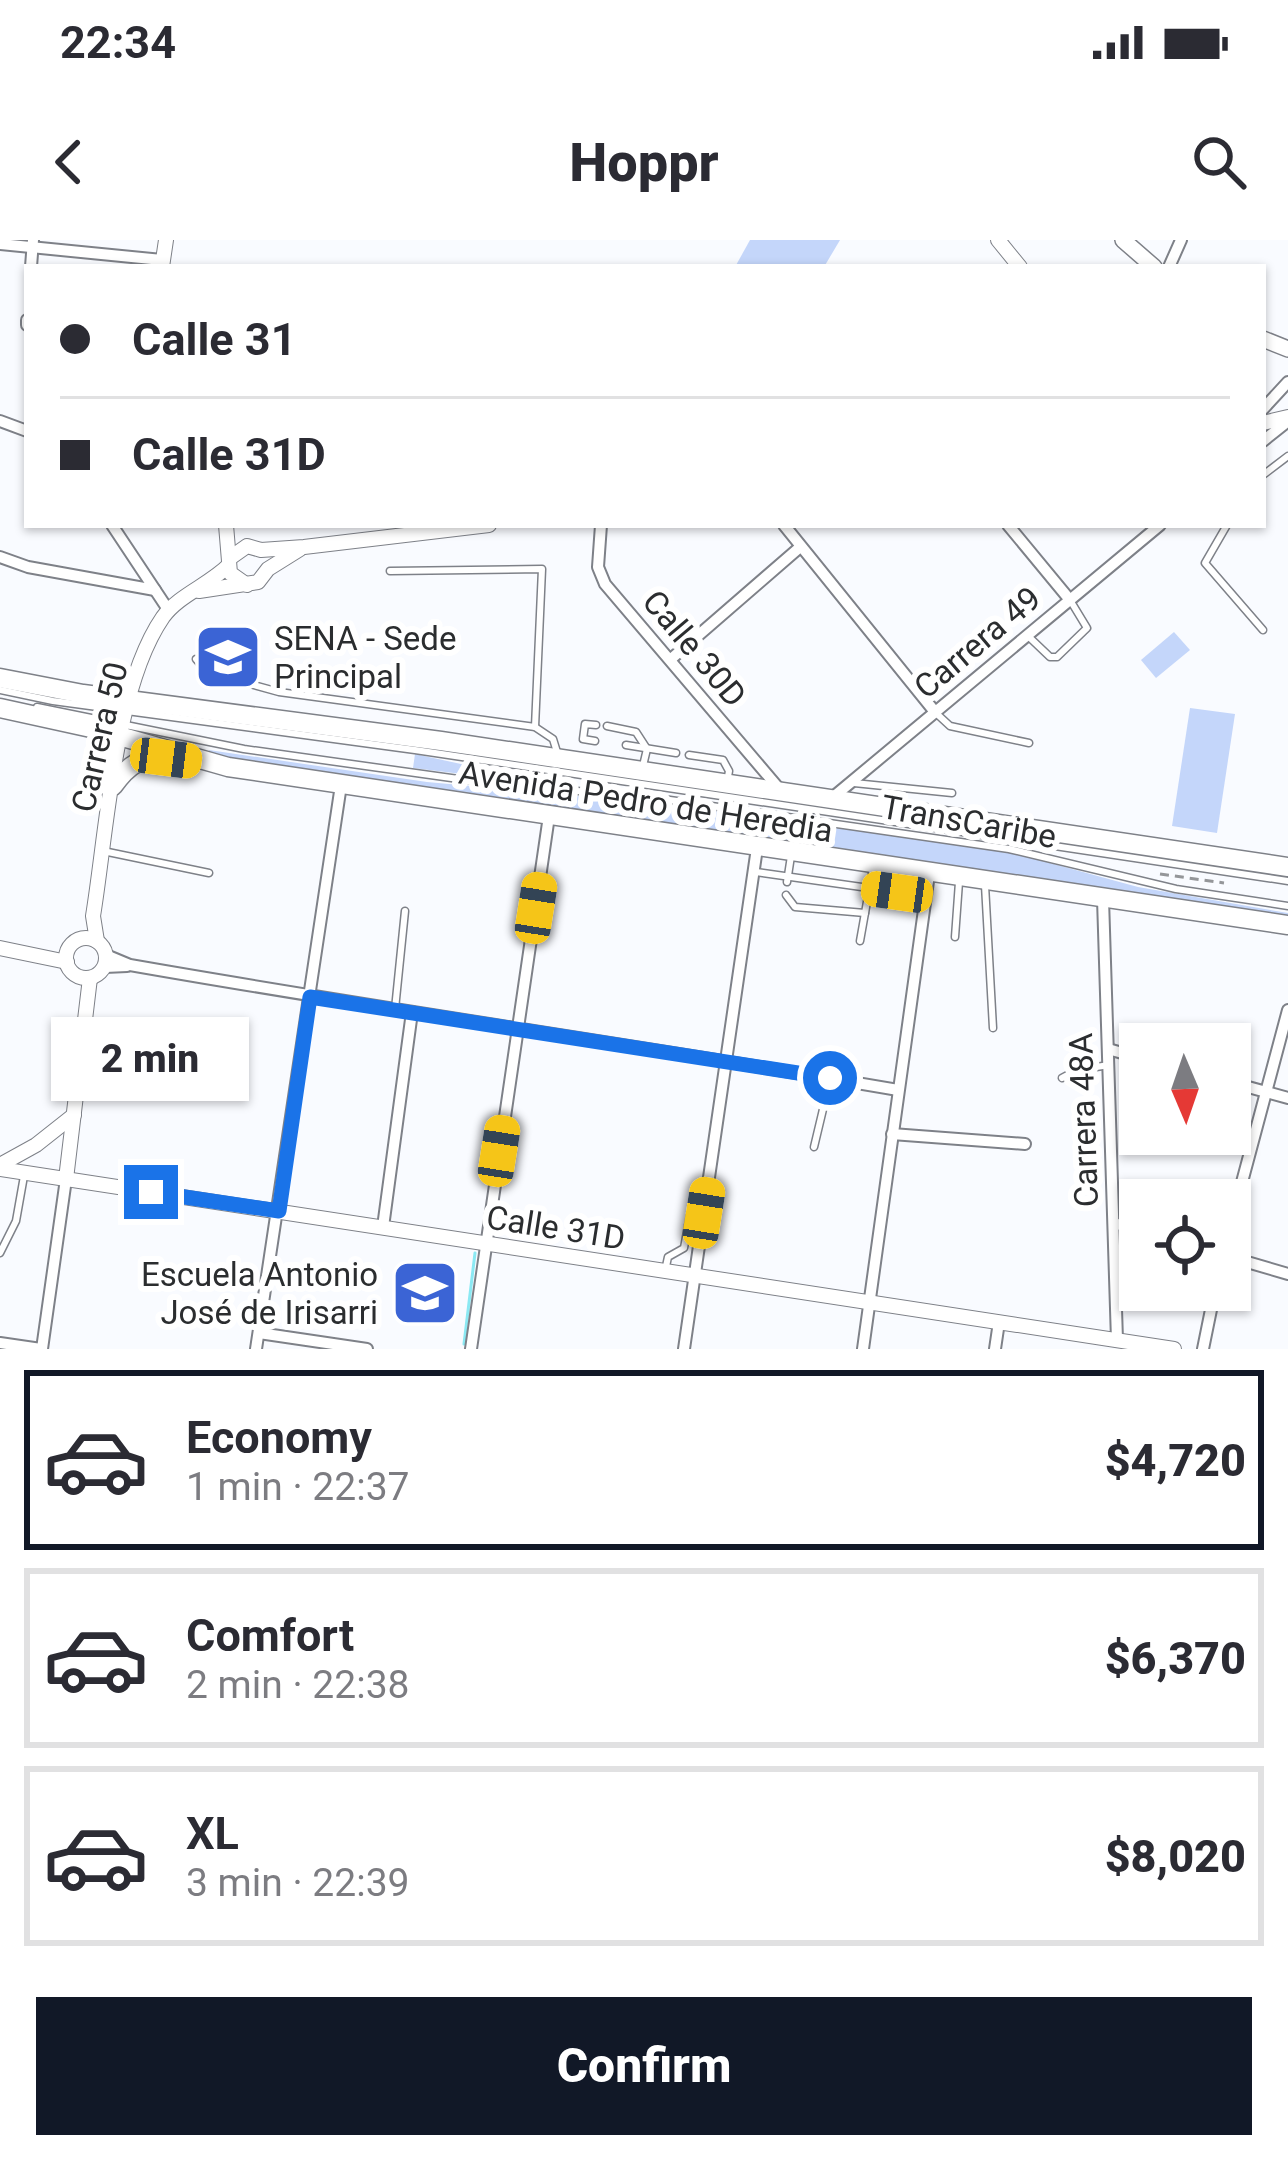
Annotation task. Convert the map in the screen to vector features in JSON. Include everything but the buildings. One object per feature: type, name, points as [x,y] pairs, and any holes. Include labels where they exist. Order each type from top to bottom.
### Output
[{"type":"highway","name":"Avenida Pedro de Heredia","points":[[0,678],[126,718],[204,762],[1288,926]]},
{"type":"highway","name":"Avenida Pedro de Heredia","points":[[0,699],[126,718],[560,760],[1288,867]]},
{"type":"highway","points":[[113,785],[126,768],[145,758],[204,762]]},
{"type":"main road","points":[[1123,240],[1151,264]]},
{"type":"street","points":[[0,244],[33,243],[162,263],[166,240]]},
{"type":"street","points":[[998,240],[1018,264]]},
{"type":"street","points":[[1266,406],[1288,382]]},
{"type":"street","points":[[114,528],[169,611]]},
{"type":"street","points":[[229,528],[229,562],[236,580],[247,585],[304,547]]},
{"type":"street","points":[[232,528],[268,569]]},
{"type":"street","points":[[229,562],[237,549],[304,547],[465,528]]},
{"type":"street","name":"Calle 30D","points":[[601,528],[601,576],[783,794]]},
{"type":"street","points":[[786,528],[935,712]]},
{"type":"street","points":[[1010,528],[1070,600]]},
{"type":"street","name":"Carrera 49","points":[[830,801],[1156,528]]},
{"type":"street","points":[[671,659],[799,548]]},
{"type":"street","points":[[0,556],[28,567],[155,590]]},
{"type":"street","name":"Carrera 50","points":[[97,941],[93,916],[113,785],[145,653],[169,611],[229,562]]},
{"type":"street","name":"Carrera 50","points":[[199,591],[247,585]]},
{"type":"street","points":[[256,1349],[341,784]]},
{"type":"street","points":[[471,1349],[549,816]]},
{"type":"street","points":[[684,1349],[758,848]]},
{"type":"street","points":[[863,1349],[928,874]]},
{"type":"street","name":"Carrera 48A","points":[[1103,899],[1118,1340]]},
{"type":"street","name":"Carrera 50","points":[[71,950],[93,916]]},
{"type":"street","points":[[0,948],[39,954],[97,941],[106,961]]},
{"type":"street","points":[[0,1343],[41,1349],[82,1064],[87,998],[71,950]]},
{"type":"street","points":[[84,978],[106,961],[898,1090]]},
{"type":"street","points":[[1243,1179],[1266,1092],[1282,1056],[1288,1010]]},
{"type":"street","points":[[383,1227],[412,1012]]},
{"type":"street","points":[[1108,1049],[1119,1052]]},
{"type":"street","points":[[1251,1088],[1288,1098]]},
{"type":"street","points":[[0,1167],[74,1115]]},
{"type":"street","points":[[892,1134],[1025,1144]]},
{"type":"street","name":"Calle 31D","points":[[0,1167],[1174,1349]]},
{"type":"street","points":[[1114,1223],[1119,1225]]},
{"type":"street","points":[[1251,1263],[1288,1274]]},
{"type":"street","points":[[1203,1349],[1211,1311]]},
{"type":"street","points":[[995,1349],[1000,1322]]},
{"type":"street","points":[[259,1333],[367,1349]]},
{"type":"lane","points":[[1225,528],[1205,563],[1263,630]]},
{"type":"lane","points":[[390,571],[542,569],[535,727]]},
{"type":"lane","points":[[1028,636],[1050,657],[1057,657],[1088,628],[1070,600]]},
{"type":"lane","points":[[196,659],[207,672],[279,692],[535,727],[553,740],[560,760]]},
{"type":"lane","name":"TransCaribe","points":[[0,699],[1288,880]]},
{"type":"lane","points":[[935,712],[950,726],[1029,743]]},
{"type":"lane","name":"TransCaribe","points":[[126,718],[244,749],[663,799],[1009,849],[1176,889],[1288,906]]},
{"type":"lane","points":[[595,741],[583,739],[585,724],[596,725]]},
{"type":"lane","points":[[607,726],[636,731],[646,748],[642,773]]},
{"type":"lane","points":[[626,745],[676,753]]},
{"type":"lane","points":[[693,781],[693,756],[723,760],[729,771],[726,786]]},
{"type":"lane","points":[[850,782],[952,793]]},
{"type":"lane","points":[[104,851],[209,873]]},
{"type":"lane","points":[[787,879],[791,853]]},
{"type":"lane","points":[[860,941],[873,865]]},
{"type":"lane","points":[[754,872],[925,896]]},
{"type":"lane","points":[[955,937],[959,878]]},
{"type":"lane","points":[[985,882],[993,1028]]},
{"type":"lane","points":[[786,895],[795,907],[865,913]]},
{"type":"lane","points":[[395,1010],[406,911]]},
{"type":"lane","points":[[82,1064],[142,1070]]},
{"type":"lane","points":[[1062,1078],[1109,1065]]},
{"type":"lane","points":[[814,1147],[830,1078]]},
{"type":"lane","points":[[0,1253],[16,1221],[25,1173]]},
{"type":"lane","points":[[665,1271],[670,1254],[684,1248],[690,1215],[704,1213]]},
{"type":"path","points":[[1158,874],[1223,883]]},
{"type":"shaded area","points":[[750,240],[840,240],[826,264],[737,264]]},
{"type":"shaded area","points":[[1174,632],[1190,650],[1156,678],[1141,660]]},
{"type":"shaded area","points":[[1190,708],[1235,714],[1217,833],[1172,826]]},
{"type":"shaded area","points":[[209,750],[427,782],[659,803],[1006,851],[1138,887],[1288,913],[1288,920],[208,757]]},
{"type":"shaded area","points":[[415,754],[507,774],[413,768]]},
{"type":"waterway","points":[[464,1344],[475,1253]]},
{"type":"place","name":"SENA - Sede Principal","points":[[228,657]]},
{"type":"place","name":"Escuela Antonio José de Irisarri","points":[[425,1293]]},
{"type":"route","points":[[151,1192],[279,1211],[310,997],[830,1078]]}]
